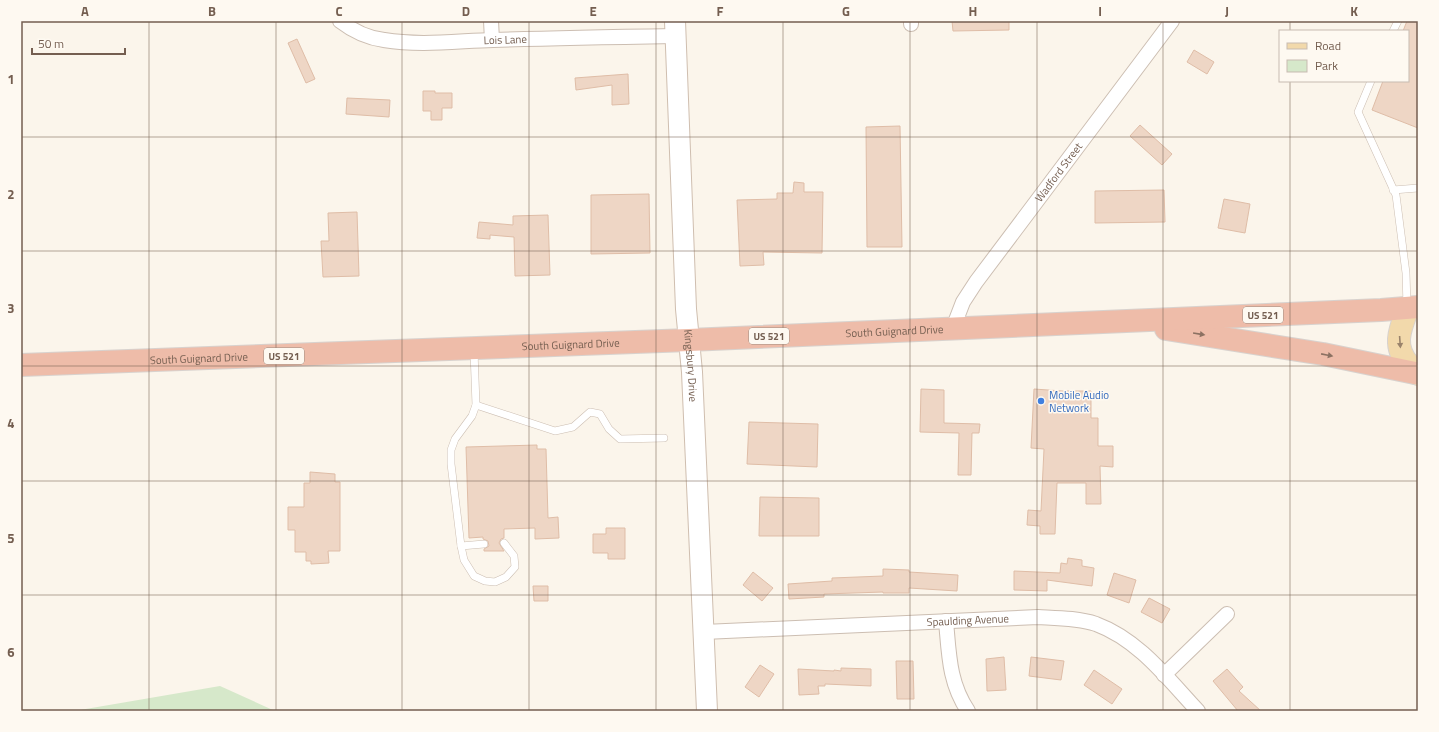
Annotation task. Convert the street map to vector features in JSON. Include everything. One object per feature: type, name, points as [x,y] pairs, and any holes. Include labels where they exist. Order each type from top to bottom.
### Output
[{"type":"highway","name":"US 521","points":[[1119,321],[1415,314]]},
{"type":"highway","name":"South Guignard Drive","points":[[21,366],[689,340],[1119,321]]},
{"type":"highway","points":[[1119,321],[1323,354],[1416,373]]},
{"type":"main road","points":[[1415,314],[1399,332],[1398,342],[1401,353],[1406,362],[1416,373]]},
{"type":"street","name":"Lois Lane","points":[[340,21],[350,29],[383,40],[428,43],[675,28]]},
{"type":"street","points":[[491,21],[492,40]]},
{"type":"street","name":"Wadford Street","points":[[953,328],[963,302],[976,282],[1172,21]]},
{"type":"street","name":"Kingsbury Drive","points":[[675,28],[686,309],[692,372],[707,711]]},
{"type":"street","points":[[1164,675],[1227,614]]},
{"type":"street","name":"Spaulding Avenue","points":[[704,632],[1038,617],[1069,619],[1095,624],[1130,642],[1146,656],[1198,711]]},
{"type":"street","points":[[946,621],[952,676],[960,699],[968,711]]},
{"type":"lane","points":[[1394,30],[1398,21]]},
{"type":"lane","points":[[1371,82],[1358,112],[1396,195],[1406,273],[1415,314]]},
{"type":"lane","points":[[1393,190],[1418,188]]},
{"type":"lane","points":[[474,348],[476,405],[472,416],[456,439],[451,450],[451,464],[461,546],[464,560],[474,576],[484,582],[495,582],[506,577],[515,567],[514,556],[504,543]]},
{"type":"lane","points":[[476,405],[555,431],[573,427],[590,412],[600,414],[609,429],[620,439],[664,438]]},
{"type":"lane","points":[[461,546],[484,544]]},
{"type":"green space","points":[[220,686],[275,711],[74,711]]},
{"type":"building","points":[[952,21],[1009,21],[1009,30],[953,31]]},
{"type":"building","points":[[1407,21],[1418,21],[1418,128],[1372,110],[1383,82],[1409,82],[1409,30],[1403,30]]},
{"type":"building","points":[[297,39],[315,79],[306,83],[288,43]]},
{"type":"building","points":[[1194,50],[1214,62],[1207,74],[1187,62]]},
{"type":"building","points":[[628,74],[629,104],[612,105],[612,85],[576,90],[575,78]]},
{"type":"building","points":[[423,91],[452,93],[452,108],[442,108],[442,120],[431,120],[431,111],[423,111]]},
{"type":"building","points":[[347,98],[390,100],[389,117],[346,114]]},
{"type":"building","points":[[1140,125],[1172,154],[1162,165],[1130,136]]},
{"type":"building","points":[[900,126],[902,247],[867,247],[866,127]]},
{"type":"building","points":[[794,182],[804,183],[804,192],[823,192],[822,253],[763,252],[764,265],[740,266],[737,200],[777,199],[777,193],[793,193]]},
{"type":"building","points":[[1164,190],[1165,222],[1095,223],[1095,191]]},
{"type":"building","points":[[649,194],[650,253],[591,254],[591,195]]},
{"type":"building","points":[[1224,199],[1250,204],[1245,233],[1218,228]]},
{"type":"building","points":[[357,212],[359,276],[323,277],[321,241],[329,241],[328,213]]},
{"type":"building","points":[[548,215],[550,275],[515,276],[514,237],[490,235],[490,239],[477,238],[479,222],[513,225],[513,216]]},
{"type":"building","points":[[921,389],[944,390],[944,423],[980,424],[979,433],[972,433],[971,475],[958,475],[959,433],[920,432]]},
{"type":"building","points":[[1034,389],[1091,391],[1091,418],[1098,418],[1098,446],[1113,446],[1113,467],[1100,466],[1101,504],[1086,504],[1086,483],[1057,483],[1055,534],[1040,534],[1040,526],[1027,525],[1028,510],[1041,511],[1044,449],[1031,448]]},
{"type":"building","points":[[749,422],[818,424],[817,467],[747,464]]},
{"type":"building","points":[[537,445],[537,449],[546,449],[548,518],[558,517],[559,538],[535,539],[535,528],[504,529],[504,538],[501,539],[499,543],[504,551],[484,551],[484,549],[489,546],[488,541],[483,539],[483,537],[469,538],[466,447]]},
{"type":"building","points":[[310,472],[335,474],[335,482],[340,482],[340,551],[328,551],[329,563],[311,564],[311,561],[306,561],[306,552],[295,552],[295,530],[288,530],[288,507],[304,507],[304,483],[310,483]]},
{"type":"building","points":[[760,497],[819,498],[819,536],[759,536]]},
{"type":"building","points":[[606,528],[625,528],[625,559],[608,559],[608,553],[593,553],[593,534],[606,534]]},
{"type":"building","points":[[1068,558],[1082,560],[1082,566],[1094,568],[1092,586],[1047,580],[1047,591],[1014,590],[1014,571],[1060,573],[1061,563],[1067,564]]},
{"type":"building","points":[[883,569],[958,575],[957,591],[909,588],[909,593],[883,592],[824,594],[824,597],[789,599],[788,584],[832,581],[832,578],[883,576]]},
{"type":"building","points":[[753,572],[773,588],[762,601],[743,585]]},
{"type":"building","points":[[1114,573],[1136,580],[1129,603],[1107,595]]},
{"type":"building","points":[[533,586],[548,586],[548,601],[534,601]]},
{"type":"building","points":[[1149,598],[1170,609],[1162,623],[1141,612]]},
{"type":"building","points":[[1004,657],[1006,690],[987,691],[986,659]]},
{"type":"building","points":[[1031,657],[1064,661],[1061,680],[1029,676]]},
{"type":"building","points":[[896,661],[913,661],[914,699],[897,699]]},
{"type":"building","points":[[760,665],[774,674],[759,697],[745,687]]},
{"type":"building","points":[[841,668],[871,669],[871,686],[825,684],[825,686],[818,686],[819,694],[799,695],[798,669],[841,671]]},
{"type":"building","points":[[1227,669],[1243,687],[1239,691],[1261,711],[1238,711],[1213,681]]},
{"type":"building","points":[[1094,670],[1122,689],[1112,704],[1084,685]]},
{"type":"place","name":"Mobile Audio Network","points":[[1041,401]]}]
